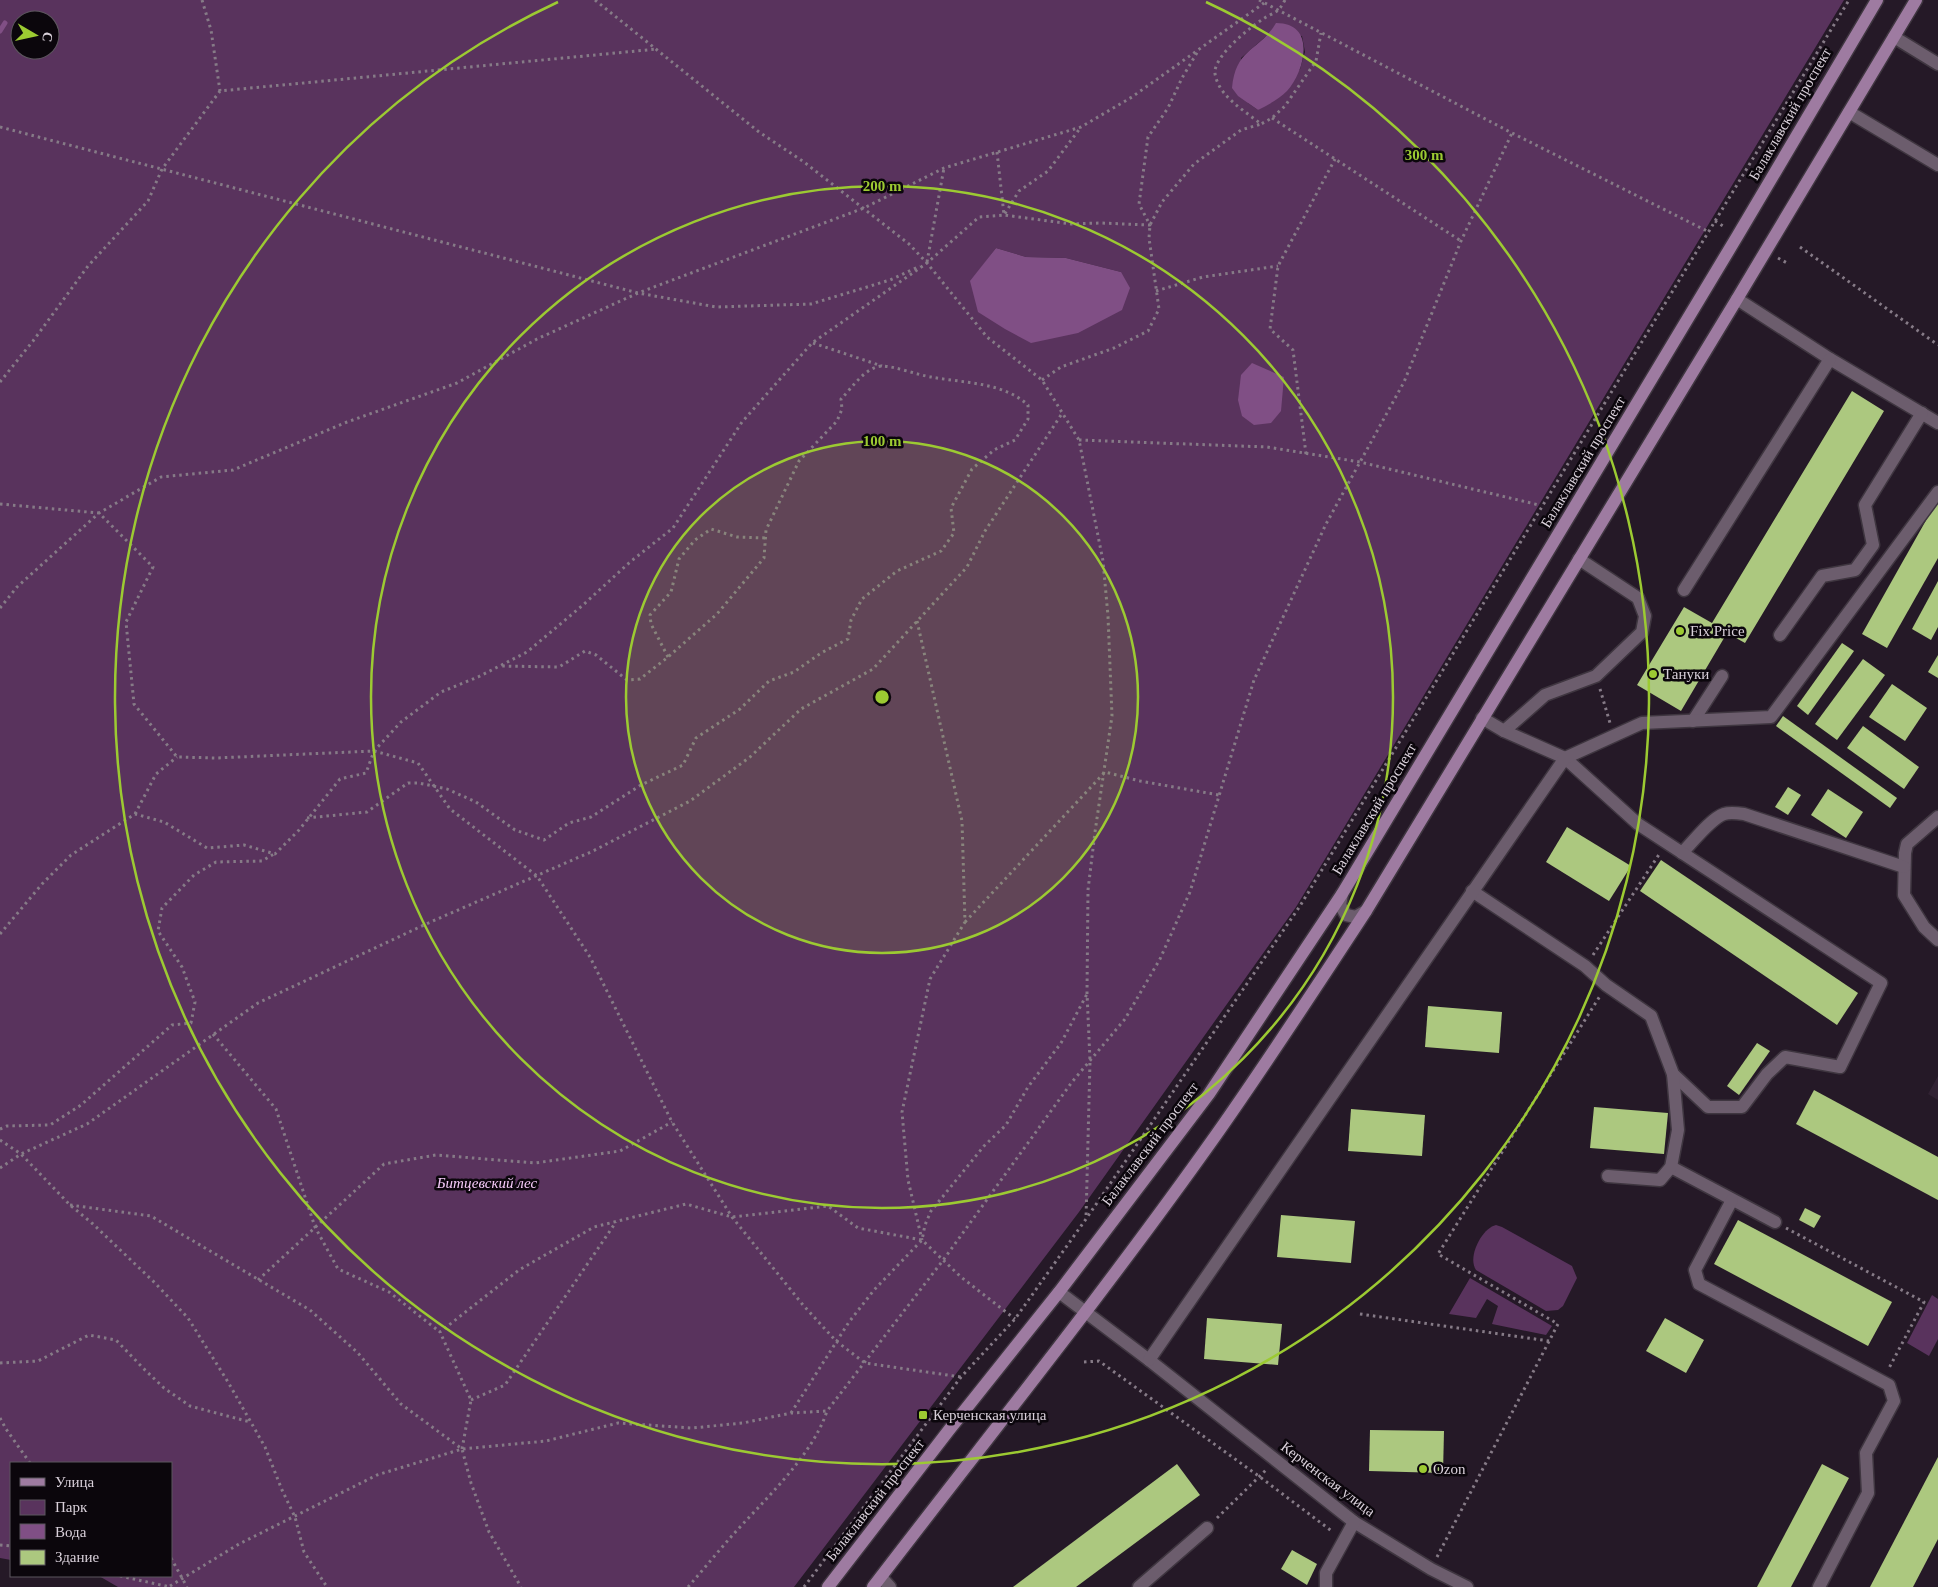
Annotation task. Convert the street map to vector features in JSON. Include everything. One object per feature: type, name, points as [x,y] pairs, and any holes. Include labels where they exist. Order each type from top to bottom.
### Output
[{"type":"main road","name":"Балаклавский проспект","points":[[828,1587],[942,1438],[1059,1292],[1209,1094],[1342,894],[1733,243],[1876,0]]},
{"type":"main road","points":[[877,1582],[1086,1312],[1216,1135],[1311,997],[1366,911],[1738,299],[1916,0]]},
{"type":"street","points":[[1894,37],[1938,64]]},
{"type":"street","points":[[1849,112],[1938,165]]},
{"type":"street","points":[[1738,299],[1830,358],[1938,423]]},
{"type":"street","points":[[1684,590],[1830,358]]},
{"type":"street","points":[[1780,635],[1822,576],[1855,570],[1873,545],[1865,505],[1922,413]]},
{"type":"street","points":[[1149,1360],[1564,758],[1642,723],[1771,717],[1938,492]]},
{"type":"street","points":[[1504,731],[1545,695],[1596,676],[1642,632],[1645,616],[1638,598],[1579,559]]},
{"type":"street","points":[[1692,721],[1722,676]]},
{"type":"street","points":[[1482,718],[1504,731],[1564,758],[1638,824],[1881,983],[1840,1067],[1785,1057],[1767,1074],[1742,1106],[1708,1107],[1673,1074]]},
{"type":"street","points":[[1682,854],[1715,819],[1724,814],[1734,812],[1904,866]]},
{"type":"street","points":[[1938,817],[1907,844],[1904,866],[1904,895],[1924,927],[1938,940]]},
{"type":"street","points":[[1472,892],[1585,966],[1606,985],[1651,1016],[1673,1074],[1678,1130],[1671,1167],[1660,1180],[1608,1176]]},
{"type":"street","points":[[1342,894],[1340,905],[1346,915],[1356,917],[1366,911]]},
{"type":"street","points":[[1671,1167],[1775,1222]]},
{"type":"street","points":[[1732,1200],[1695,1270],[1699,1284],[1889,1385],[1894,1401],[1866,1453],[1868,1493],[1819,1587]]},
{"type":"street","name":"Керченская улица","points":[[1059,1292],[1149,1360],[1354,1522],[1431,1569],[1467,1587]]},
{"type":"street","points":[[1326,1587],[1326,1573],[1354,1522]]},
{"type":"street","points":[[1139,1587],[1207,1528]]},
{"type":"street","points":[[877,1582],[890,1587]]},
{"type":"path","points":[[0,382],[34,341],[88,266],[148,201],[162,169],[220,91],[211,30],[202,0]]},
{"type":"path","points":[[595,0],[759,132],[804,162],[909,244],[927,263],[987,337],[1042,380],[1080,440],[1099,535],[1108,616],[1112,716],[1088,890],[1087,993],[1090,1061],[1086,1219]]},
{"type":"path","points":[[1259,0],[1512,133],[1709,232]]},
{"type":"path","points":[[1261,124],[1225,95],[1218,84],[1214,71],[1220,59],[1240,37],[1264,18],[1280,11],[1285,0]]},
{"type":"path","points":[[804,1587],[961,1377],[1015,1319],[1086,1219],[1300,906],[1850,0]]},
{"type":"path","points":[[0,608],[17,587],[99,513],[161,477],[233,470],[347,422],[457,383],[537,339],[638,293],[864,208],[944,168],[1081,127],[1132,97],[1264,3]]},
{"type":"path","points":[[1042,380],[1061,367],[1114,348],[1148,331],[1159,309],[1149,238],[1150,225],[1162,202],[1194,164],[1241,130],[1261,124],[1272,118],[1284,106],[1316,61],[1321,33]]},
{"type":"path","points":[[220,91],[658,49]]},
{"type":"path","points":[[1150,225],[1139,204],[1148,137],[1168,108],[1182,78],[1200,49]]},
{"type":"path","points":[[1272,118],[1461,241]]},
{"type":"path","points":[[0,127],[638,293],[716,307],[811,304],[890,280],[927,263]]},
{"type":"path","points":[[1004,215],[1019,191],[1048,171],[1081,127]]},
{"type":"path","points":[[688,1587],[783,1480],[824,1421],[827,1411],[944,1259],[1072,1082],[1126,1019],[1160,958],[1190,892],[1254,680],[1326,524],[1404,382],[1461,241],[1512,133]]},
{"type":"path","points":[[997,152],[1004,215]]},
{"type":"path","points":[[1306,454],[1293,350],[1270,329],[1278,266],[1335,159]]},
{"type":"path","points":[[927,263],[944,168]]},
{"type":"path","points":[[0,1129],[7,1126],[50,1125],[81,1104],[172,1025],[191,1023],[195,1002],[182,967],[158,931],[162,908],[194,874],[216,862],[262,861],[275,854],[299,830],[340,778],[366,772],[374,750],[401,722],[441,692],[478,677],[527,652],[583,606],[630,562],[673,528],[742,422],[812,343],[927,263],[979,217],[1004,215],[1071,224],[1100,222],[1150,225]]},
{"type":"path","points":[[1715,221],[1723,226]]},
{"type":"path","points":[[1800,247],[1938,345]]},
{"type":"path","points":[[1778,258],[1789,264]]},
{"type":"path","points":[[1156,291],[1203,277],[1278,266]]},
{"type":"path","points":[[307,818],[367,812],[408,783],[419,783],[448,789],[476,802],[515,830],[544,840],[569,823],[590,817],[641,785],[683,765],[696,738],[740,709],[769,681],[794,672],[821,653],[848,640],[851,620],[862,599],[896,571],[941,551],[954,533],[951,508],[972,469],[994,450],[1015,440],[1028,419],[1028,406],[1018,396],[987,386],[931,377],[882,366],[812,343]]},
{"type":"path","points":[[500,666],[559,667],[584,651],[596,655],[627,680],[640,680],[717,614],[764,558],[766,530],[799,461],[837,421],[842,409],[841,399],[868,371],[882,366]]},
{"type":"path","points":[[0,1168],[21,1154],[87,1124],[258,1003],[426,924],[594,851],[690,801],[750,757],[801,709],[873,668],[967,567],[985,531],[1064,412]]},
{"type":"path","points":[[1080,440],[1267,447],[1360,462],[1539,505]]},
{"type":"path","points":[[0,504],[99,513],[153,567],[126,622],[134,704],[177,757]]},
{"type":"path","points":[[668,657],[651,624],[650,615],[672,592],[678,560],[696,540],[711,530],[737,537],[766,538]]},
{"type":"path","points":[[917,621],[962,821],[965,922]]},
{"type":"path","points":[[1596,676],[1614,736]]},
{"type":"path","points":[[0,934],[71,855],[135,814],[156,774],[177,757],[216,758],[374,750],[418,763],[450,808],[537,876],[590,957],[672,1122],[732,1217],[803,1305],[836,1341],[865,1363],[961,1377]]},
{"type":"path","points":[[1105,772],[1140,781],[1220,795]]},
{"type":"path","points":[[922,1240],[908,1180],[902,1112],[930,979],[965,922],[1105,772]]},
{"type":"path","points":[[135,814],[164,822],[207,848],[244,845],[275,854]]},
{"type":"path","points":[[1585,966],[1667,842]]},
{"type":"path","points":[[1431,1569],[1558,1324],[1438,1254],[1606,985]]},
{"type":"path","points":[[791,1412],[836,1341],[874,1290],[922,1240],[925,1225],[931,1211],[984,1146],[1006,1125],[1028,1087],[1062,1043],[1087,993]]},
{"type":"path","points":[[213,1034],[276,1109],[315,1227],[338,1269],[389,1292],[440,1332],[471,1400],[462,1449],[471,1482],[488,1532],[521,1587]]},
{"type":"path","points":[[258,1280],[384,1164],[436,1155],[535,1163],[611,1153],[620,1151],[672,1122]]},
{"type":"path","points":[[0,1140],[21,1154],[70,1205],[93,1224],[155,1283],[188,1318],[228,1382],[265,1447],[295,1517],[304,1552],[327,1587]]},
{"type":"path","points":[[440,1332],[519,1270],[594,1227],[686,1204],[732,1217],[828,1206],[858,1228],[922,1240],[961,1277],[1015,1319]]},
{"type":"path","points":[[70,1205],[151,1216],[310,1310],[358,1353],[401,1404],[462,1449]]},
{"type":"path","points":[[471,1400],[505,1385],[617,1222]]},
{"type":"path","points":[[1775,1222],[1924,1302],[1882,1382]]},
{"type":"path","points":[[1360,1314],[1549,1341]]},
{"type":"path","points":[[0,1363],[38,1360],[89,1335],[116,1340],[157,1381],[190,1406],[250,1422]]},
{"type":"path","points":[[1084,1362],[1098,1361],[1343,1539]]},
{"type":"path","points":[[125,1577],[170,1587],[239,1544],[377,1475],[462,1449],[546,1441],[618,1423],[692,1428],[743,1423],[791,1412],[827,1411]]},
{"type":"path","points":[[0,1418],[28,1462]]},
{"type":"path","points":[[1207,1528],[1276,1461]]},
{"type":"path","points":[[172,1560],[187,1587]]},
{"type":"shaded area","points":[[1938,1076],[1938,1100],[1928,1094]]},
{"type":"green space","name":"Битцевский лес","points":[[0,0],[1844,0],[1296,907],[1079,1212],[794,1587],[118,1587],[101,1577],[172,1577],[172,1462],[10,1462],[10,1560],[0,1558]],"holes":[[[1272,31],[1302,36],[1305,52],[1300,69],[1258,110],[1248,103],[1241,58]],[[996,248],[1026,257],[1066,258],[1121,272],[979,312],[971,281]]]},
{"type":"green space","points":[[1496,1225],[1572,1266],[1577,1278],[1563,1306],[1558,1310],[1546,1311],[1476,1270],[1473,1258],[1477,1244],[1486,1231]]},
{"type":"green space","points":[[1470,1278],[1552,1326],[1546,1335],[1492,1324],[1498,1306],[1487,1299],[1476,1318],[1449,1314]]},
{"type":"green space","points":[[1932,1295],[1938,1299],[1938,1339],[1929,1356],[1907,1343]]},
{"type":"water","points":[[1276,23],[1289,25],[1298,31],[1304,49],[1302,61],[1299,72],[1287,91],[1258,110],[1238,96],[1232,88],[1234,75],[1243,57],[1263,40]]},
{"type":"water","points":[[996,248],[1026,257],[1066,258],[1121,272],[1130,288],[1122,310],[1078,333],[1031,343],[978,312],[970,281]]},
{"type":"water","points":[[1252,363],[1284,377],[1281,411],[1271,423],[1254,425],[1242,416],[1238,400],[1241,375]]},
{"type":"building","points":[[1852,391],[1884,411],[1745,643],[1727,633],[1681,711],[1637,685],[1684,607],[1712,623]]},
{"type":"building","points":[[1938,499],[1938,558],[1887,648],[1862,634]]},
{"type":"building","points":[[1938,581],[1938,627],[1931,640],[1912,629]]},
{"type":"building","points":[[1842,643],[1854,651],[1808,715],[1797,706]]},
{"type":"building","points":[[1938,655],[1938,678],[1928,672]]},
{"type":"building","points":[[1863,659],[1885,675],[1837,740],[1815,724]]},
{"type":"building","points":[[1892,684],[1927,708],[1905,741],[1869,717]]},
{"type":"building","points":[[1783,716],[1897,798],[1890,808],[1776,726]]},
{"type":"building","points":[[1863,726],[1919,767],[1904,789],[1847,748]]},
{"type":"building","points":[[1788,787],[1801,795],[1788,815],[1775,807]]},
{"type":"building","points":[[1828,789],[1863,812],[1846,838],[1811,815]]},
{"type":"building","points":[[1567,827],[1631,866],[1609,901],[1546,862]]},
{"type":"building","points":[[1661,860],[1858,993],[1837,1025],[1640,891]]},
{"type":"building","points":[[1428,1006],[1502,1012],[1499,1053],[1425,1047]]},
{"type":"building","points":[[1757,1043],[1770,1051],[1739,1095],[1727,1086]]},
{"type":"building","points":[[1814,1090],[1938,1157],[1938,1200],[1796,1124]]},
{"type":"building","points":[[1594,1107],[1668,1113],[1664,1154],[1590,1148]]},
{"type":"building","points":[[1351,1109],[1425,1115],[1422,1156],[1348,1151]]},
{"type":"building","points":[[1805,1208],[1821,1216],[1814,1228],[1799,1220]]},
{"type":"building","points":[[1281,1215],[1355,1221],[1351,1263],[1277,1257]]},
{"type":"building","points":[[1738,1220],[1892,1302],[1868,1346],[1714,1264]]},
{"type":"building","points":[[1207,1318],[1282,1324],[1278,1365],[1204,1359]]},
{"type":"building","points":[[1665,1318],[1704,1340],[1686,1373],[1646,1351]]},
{"type":"building","points":[[1370,1430],[1444,1431],[1443,1473],[1369,1471]]},
{"type":"building","points":[[1938,1457],[1938,1539],[1913,1587],[1870,1587]]},
{"type":"building","points":[[1177,1464],[1200,1495],[1076,1587],[1013,1587]]},
{"type":"building","points":[[1822,1464],[1849,1478],[1791,1587],[1757,1587]]},
{"type":"building","points":[[1292,1550],[1317,1564],[1307,1585],[1281,1569]]},
{"type":"waterway","points":[[0,31],[5,23]]},
{"type":"place","name":"Fix Price","points":[[1680,631]]},
{"type":"place","name":"Тануки","points":[[1653,674]]},
{"type":"place","name":"Керченская улица","points":[[923,1415]]},
{"type":"place","name":"Ozon","points":[[1423,1469]]}]
